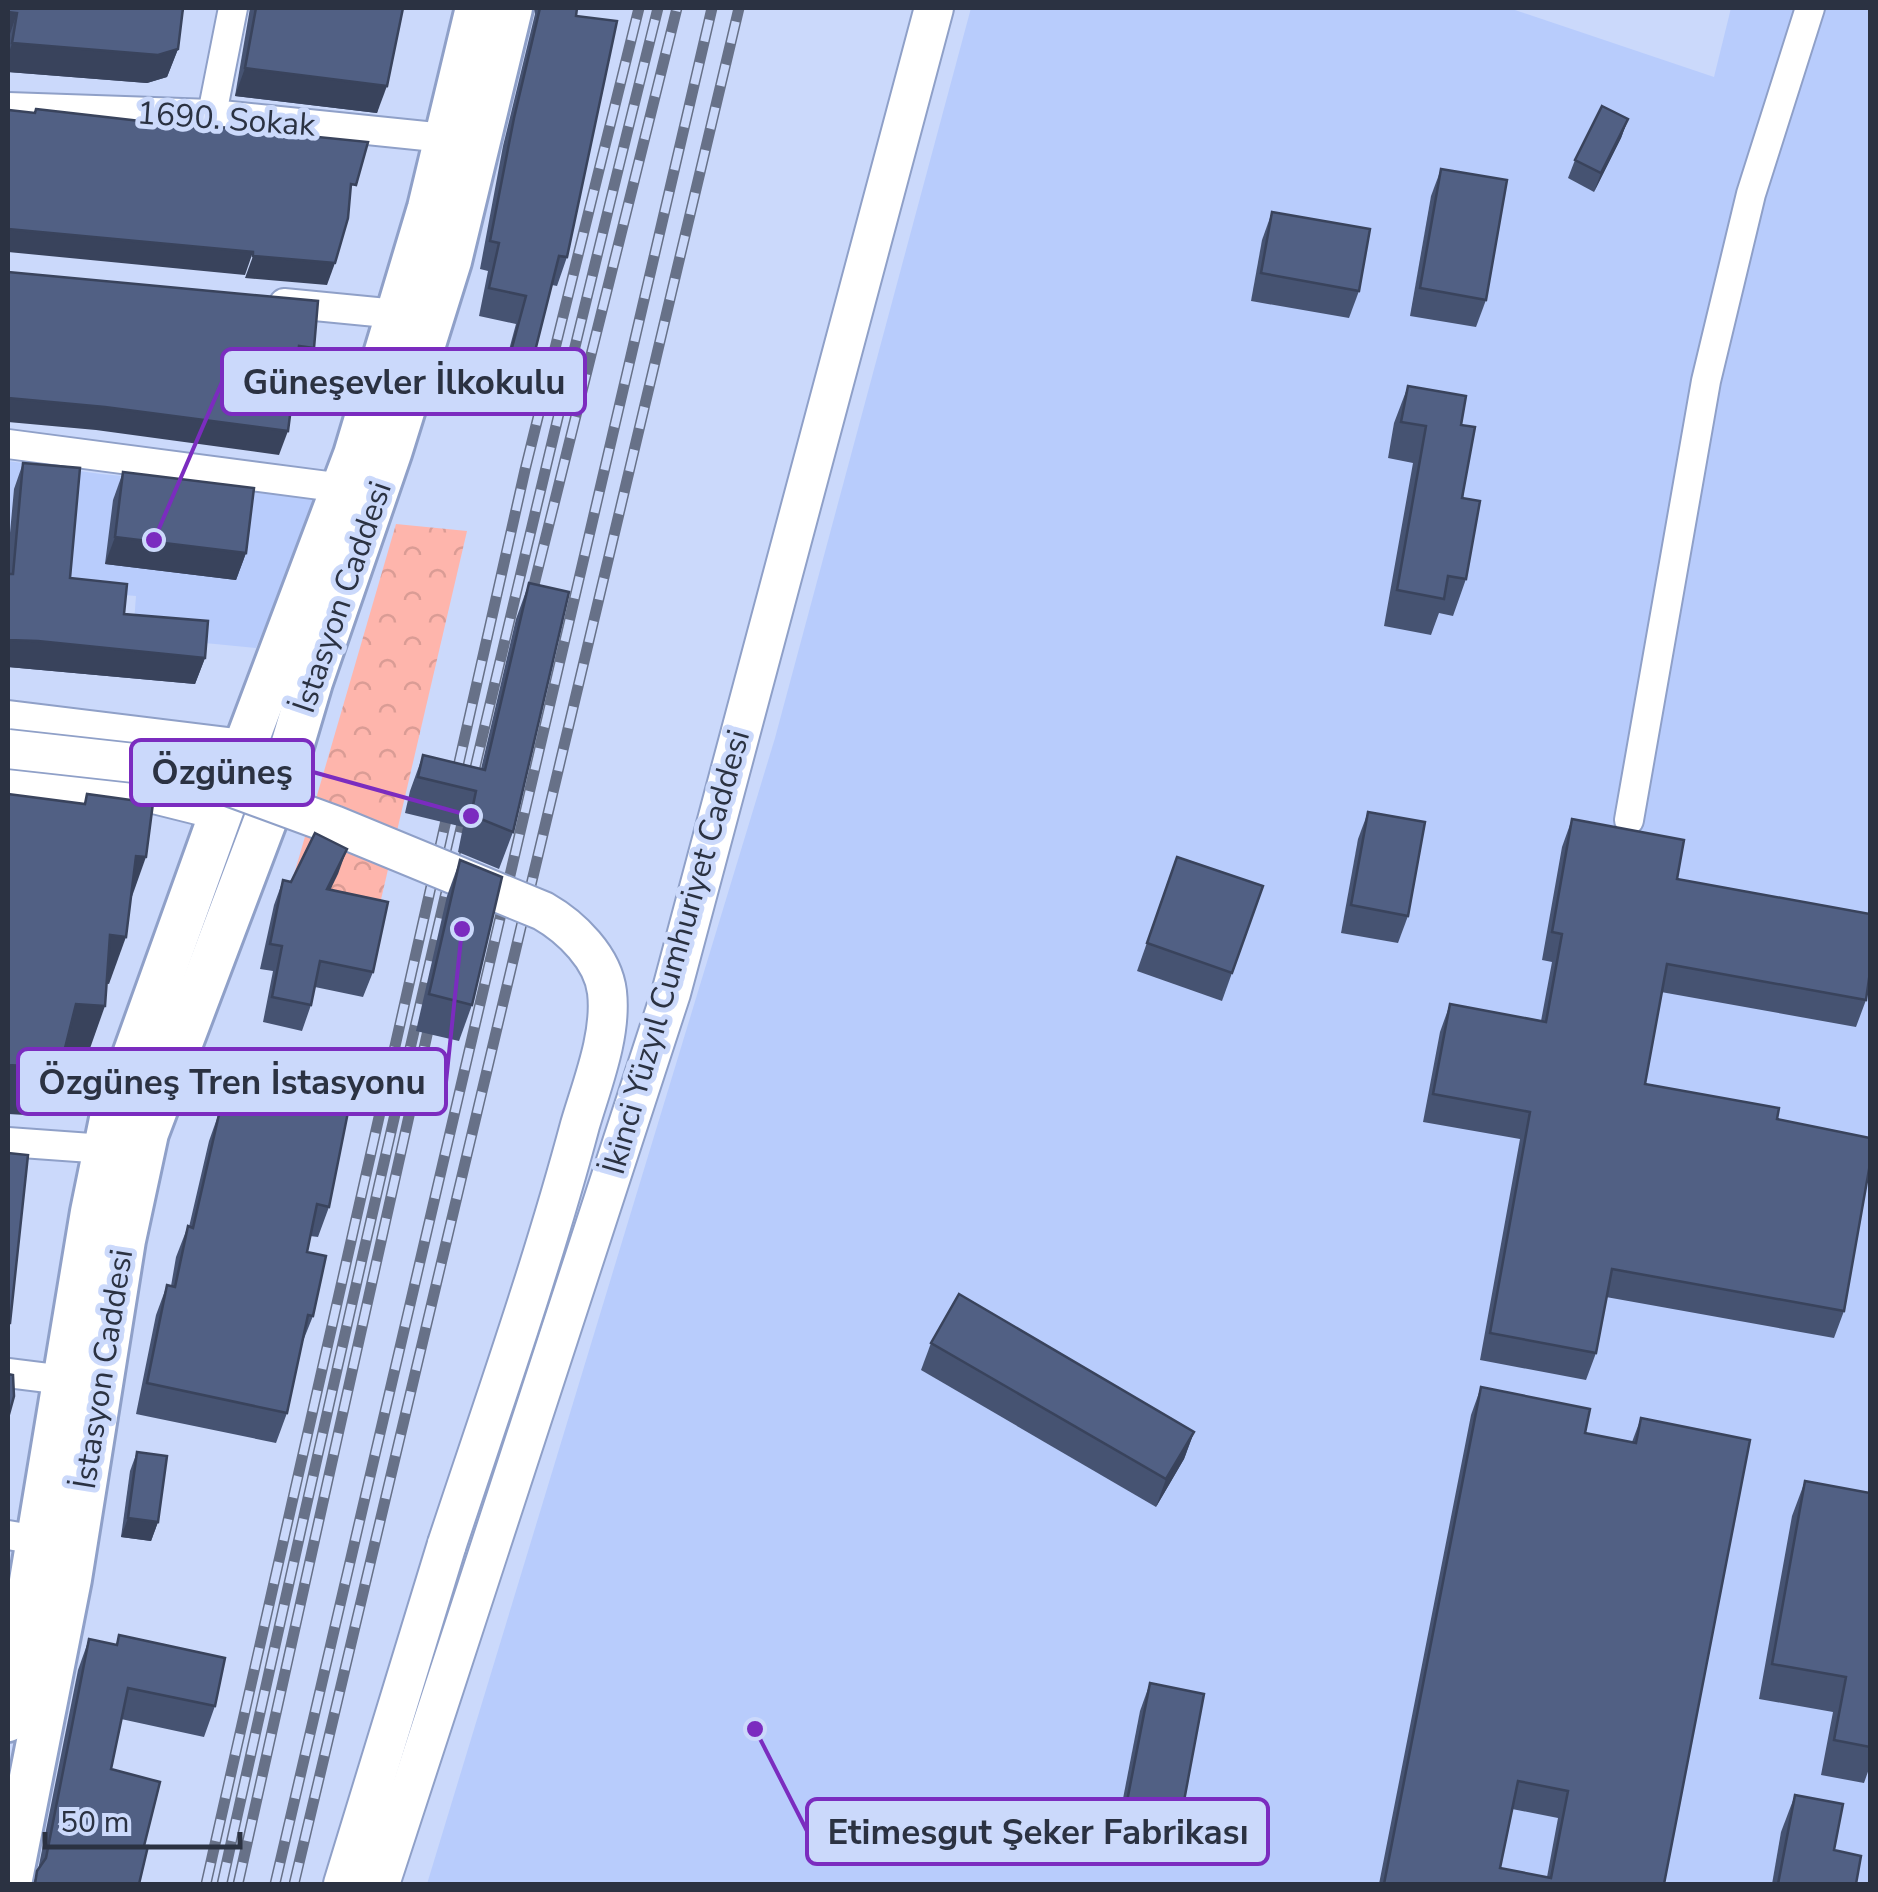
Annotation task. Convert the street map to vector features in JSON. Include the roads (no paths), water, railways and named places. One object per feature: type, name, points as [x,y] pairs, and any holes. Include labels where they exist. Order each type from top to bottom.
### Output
[{"type":"main road","name":"İstasyon Caddesi","points":[[8,1720],[22,1538],[64,1380],[111,1120],[343,488],[429,208],[476,8]]},
{"type":"main road","name":"İstasyon Caddesi","points":[[10,1884],[70,1578],[124,1240],[147,1133],[288,762],[450,260],[511,8]]},
{"type":"main road","name":"İkinci Yüzyıl Cumhuriyet Caddesi","points":[[380,1884],[671,993],[934,8]]},
{"type":"main road","points":[[8,720],[244,749],[288,762]]},
{"type":"main road","points":[[8,749],[152,764],[248,792],[544,911],[559,920],[596,960],[607,990],[596,1067],[530,1294],[447,1544],[343,1884]]},
{"type":"main road","points":[[8,779],[146,792],[264,826]]},
{"type":"street","points":[[212,114],[233,8]]},
{"type":"street","points":[[1630,820],[1706,382],[1751,194],[1810,8]]},
{"type":"street","name":"1690. Sokak","points":[[8,107],[212,114],[445,138]]},
{"type":"street","points":[[261,300],[397,314]]},
{"type":"street","points":[[8,444],[343,488]]},
{"type":"street","points":[[8,1142],[105,1149]]},
{"type":"street","points":[[8,1374],[64,1380]]},
{"type":"railway","points":[[206,1884],[525,470],[639,8]]},
{"type":"railway","points":[[222,1884],[434,944],[658,8]]},
{"type":"railway","points":[[528,609],[677,8]]},
{"type":"railway","points":[[275,1884],[712,8]]},
{"type":"railway","points":[[294,1884],[739,8]]},
{"type":"railway","points":[[238,1884],[433,1008]]},
{"type":"place","name":"Güneşevler İlkokulu","points":[[154,540]]},
{"type":"place","name":"Özgüneş","points":[[471,816]]},
{"type":"place","name":"Özgüneş Tren İstasyonu","points":[[462,929]]},
{"type":"place","name":"Etimesgut Şeker Fabrikası","points":[[755,1729]]}]
